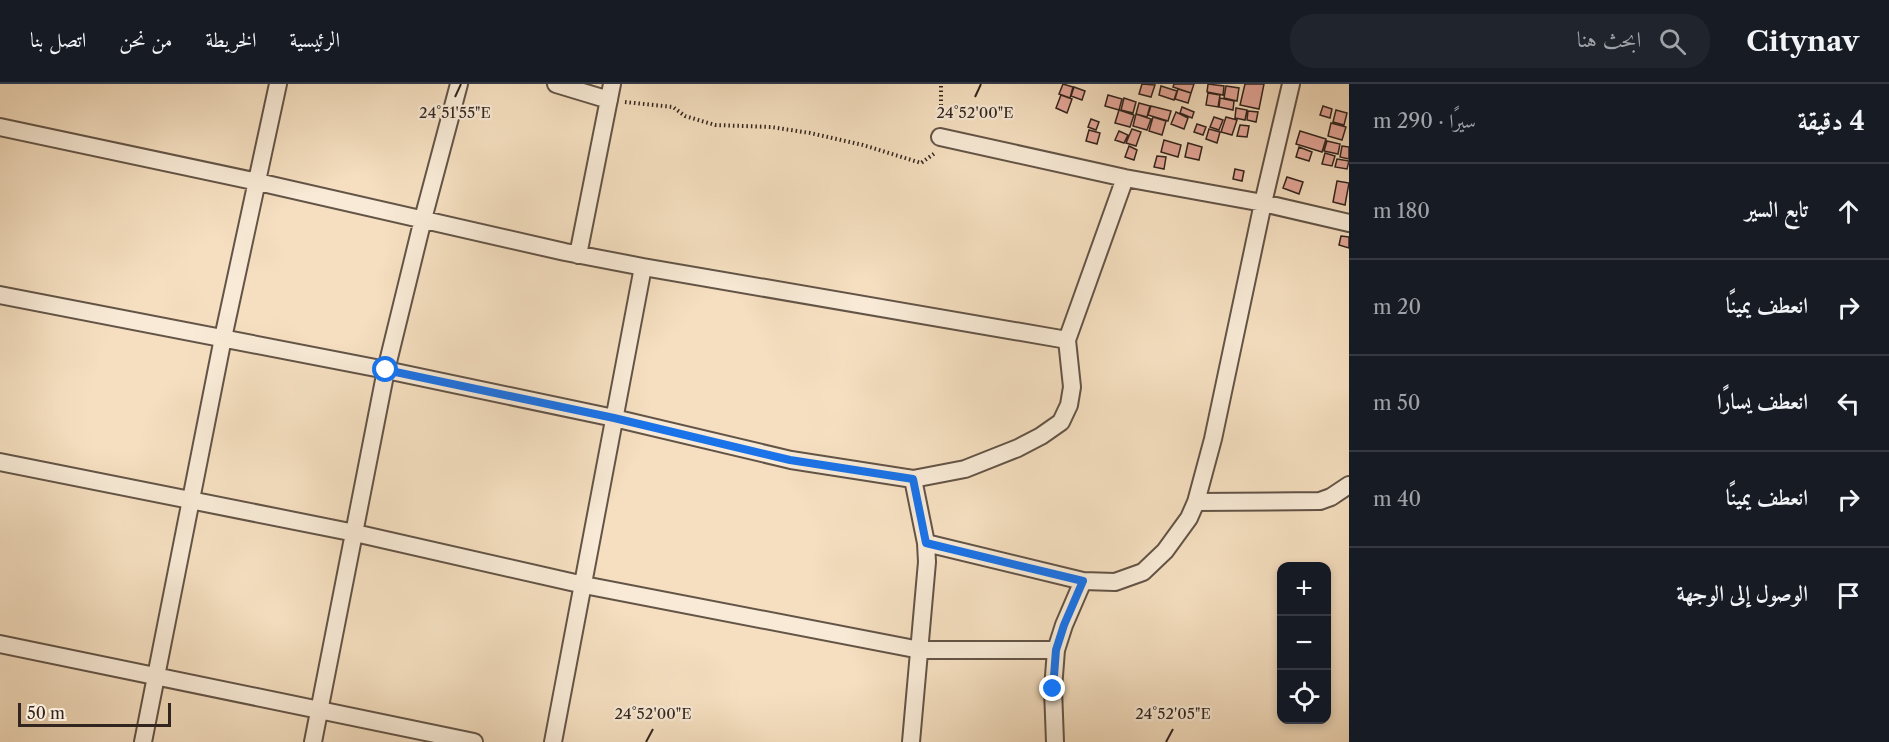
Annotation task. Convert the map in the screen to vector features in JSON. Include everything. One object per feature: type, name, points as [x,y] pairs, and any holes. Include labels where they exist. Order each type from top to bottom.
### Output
[{"type":"street","points":[[143,742],[224,338],[278,84]]},
{"type":"street","points":[[313,742],[386,370],[459,84]]},
{"type":"street","points":[[556,84],[610,92],[578,255]]},
{"type":"street","points":[[926,543],[1083,581],[1115,582],[1143,572],[1166,551],[1189,518],[1196,502],[1213,439],[1263,203],[1291,84]]},
{"type":"street","points":[[0,127],[258,182],[578,255],[1067,340]]},
{"type":"street","points":[[940,137],[1125,178],[1263,203],[1349,223]]},
{"type":"street","points":[[0,295],[386,370],[614,418],[790,460],[913,479],[965,469],[1017,448],[1041,436],[1061,422],[1069,405],[1072,387],[1067,340],[1125,178]]},
{"type":"street","points":[[553,742],[643,267]]},
{"type":"street","points":[[0,462],[355,533],[584,585],[920,650],[1056,650]]},
{"type":"street","points":[[911,742],[927,562],[926,543],[913,479]]},
{"type":"street","points":[[1196,502],[1320,501],[1331,497],[1349,485]]},
{"type":"street","points":[[1055,742],[1053,689],[1056,650],[1083,581]]},
{"type":"street","points":[[0,645],[474,742]]},
{"type":"path","points":[[610,92],[673,107],[685,116],[714,125],[771,127],[810,133],[863,145],[921,163]]},
{"type":"building","points":[[1063,84],[1073,87],[1070,98],[1059,94]]},
{"type":"building","points":[[1142,84],[1155,85],[1151,97],[1139,94]]},
{"type":"building","points":[[1174,84],[1194,84],[1191,93],[1173,87]]},
{"type":"building","points":[[1208,84],[1224,86],[1223,95],[1207,92]]},
{"type":"building","points":[[1245,84],[1264,84],[1259,109],[1240,105]]},
{"type":"building","points":[[1161,86],[1177,91],[1174,100],[1159,95]]},
{"type":"building","points":[[1226,86],[1239,88],[1237,101],[1224,98]]},
{"type":"building","points":[[1074,87],[1085,91],[1082,100],[1071,96]]},
{"type":"building","points":[[1178,89],[1191,93],[1188,103],[1175,99]]},
{"type":"building","points":[[1208,93],[1220,95],[1218,107],[1206,105]]},
{"type":"building","points":[[1061,95],[1072,99],[1067,113],[1056,108]]},
{"type":"building","points":[[1108,95],[1122,99],[1119,110],[1105,106]]},
{"type":"building","points":[[1124,98],[1136,102],[1133,113],[1121,110]]},
{"type":"building","points":[[1220,98],[1234,101],[1233,110],[1219,107]]},
{"type":"building","points":[[1139,103],[1150,106],[1147,117],[1136,114]]},
{"type":"building","points":[[1151,106],[1171,111],[1168,121],[1148,115]]},
{"type":"building","points":[[1323,106],[1332,109],[1330,118],[1320,115]]},
{"type":"building","points":[[1182,107],[1194,112],[1192,118],[1180,113]]},
{"type":"building","points":[[1236,108],[1247,110],[1245,120],[1235,118]]},
{"type":"building","points":[[1119,110],[1134,115],[1130,127],[1115,123]]},
{"type":"building","points":[[1336,110],[1347,113],[1344,125],[1333,122]]},
{"type":"building","points":[[1248,111],[1258,112],[1256,122],[1247,120]]},
{"type":"building","points":[[1176,112],[1188,118],[1184,129],[1171,124]]},
{"type":"building","points":[[1136,114],[1151,119],[1147,130],[1133,126]]},
{"type":"building","points":[[1153,117],[1166,121],[1162,135],[1149,131]]},
{"type":"building","points":[[1214,117],[1223,120],[1219,130],[1210,127]]},
{"type":"building","points":[[1226,117],[1237,120],[1232,135],[1221,132]]},
{"type":"building","points":[[1091,119],[1099,122],[1096,130],[1088,127]]},
{"type":"building","points":[[1331,123],[1346,127],[1342,140],[1328,136]]},
{"type":"building","points":[[1197,124],[1206,127],[1203,135],[1194,132]]},
{"type":"building","points":[[1240,125],[1249,126],[1247,137],[1237,136]]},
{"type":"building","points":[[1132,129],[1141,132],[1136,146],[1126,143]]},
{"type":"building","points":[[1209,129],[1220,132],[1217,143],[1206,139]]},
{"type":"building","points":[[1089,130],[1100,133],[1097,144],[1086,141]]},
{"type":"building","points":[[1119,131],[1128,135],[1124,143],[1115,140]]},
{"type":"building","points":[[1300,131],[1326,139],[1322,152],[1296,144]]},
{"type":"building","points":[[1164,140],[1181,145],[1178,157],[1161,152]]},
{"type":"building","points":[[1327,141],[1340,144],[1338,154],[1324,151]]},
{"type":"building","points":[[1188,143],[1202,147],[1199,160],[1185,157]]},
{"type":"building","points":[[1129,146],[1137,150],[1134,160],[1125,157]]},
{"type":"building","points":[[1342,146],[1349,147],[1349,159],[1340,157]]},
{"type":"building","points":[[1299,147],[1312,152],[1309,161],[1296,157]]},
{"type":"building","points":[[1325,153],[1335,156],[1332,166],[1322,164]]},
{"type":"building","points":[[1157,156],[1166,157],[1164,169],[1154,167]]},
{"type":"building","points":[[1337,159],[1349,161],[1347,169],[1335,167]]},
{"type":"building","points":[[1235,169],[1244,171],[1242,181],[1233,179]]},
{"type":"building","points":[[1287,177],[1303,182],[1299,194],[1283,188]]},
{"type":"building","points":[[1337,181],[1349,183],[1345,205],[1333,202]]},
{"type":"building","points":[[1341,236],[1349,237],[1349,248],[1339,245]]},
{"type":"route","points":[[386,370],[614,418],[790,460],[913,479],[926,543],[1083,581],[1056,650],[1053,689]]}]
